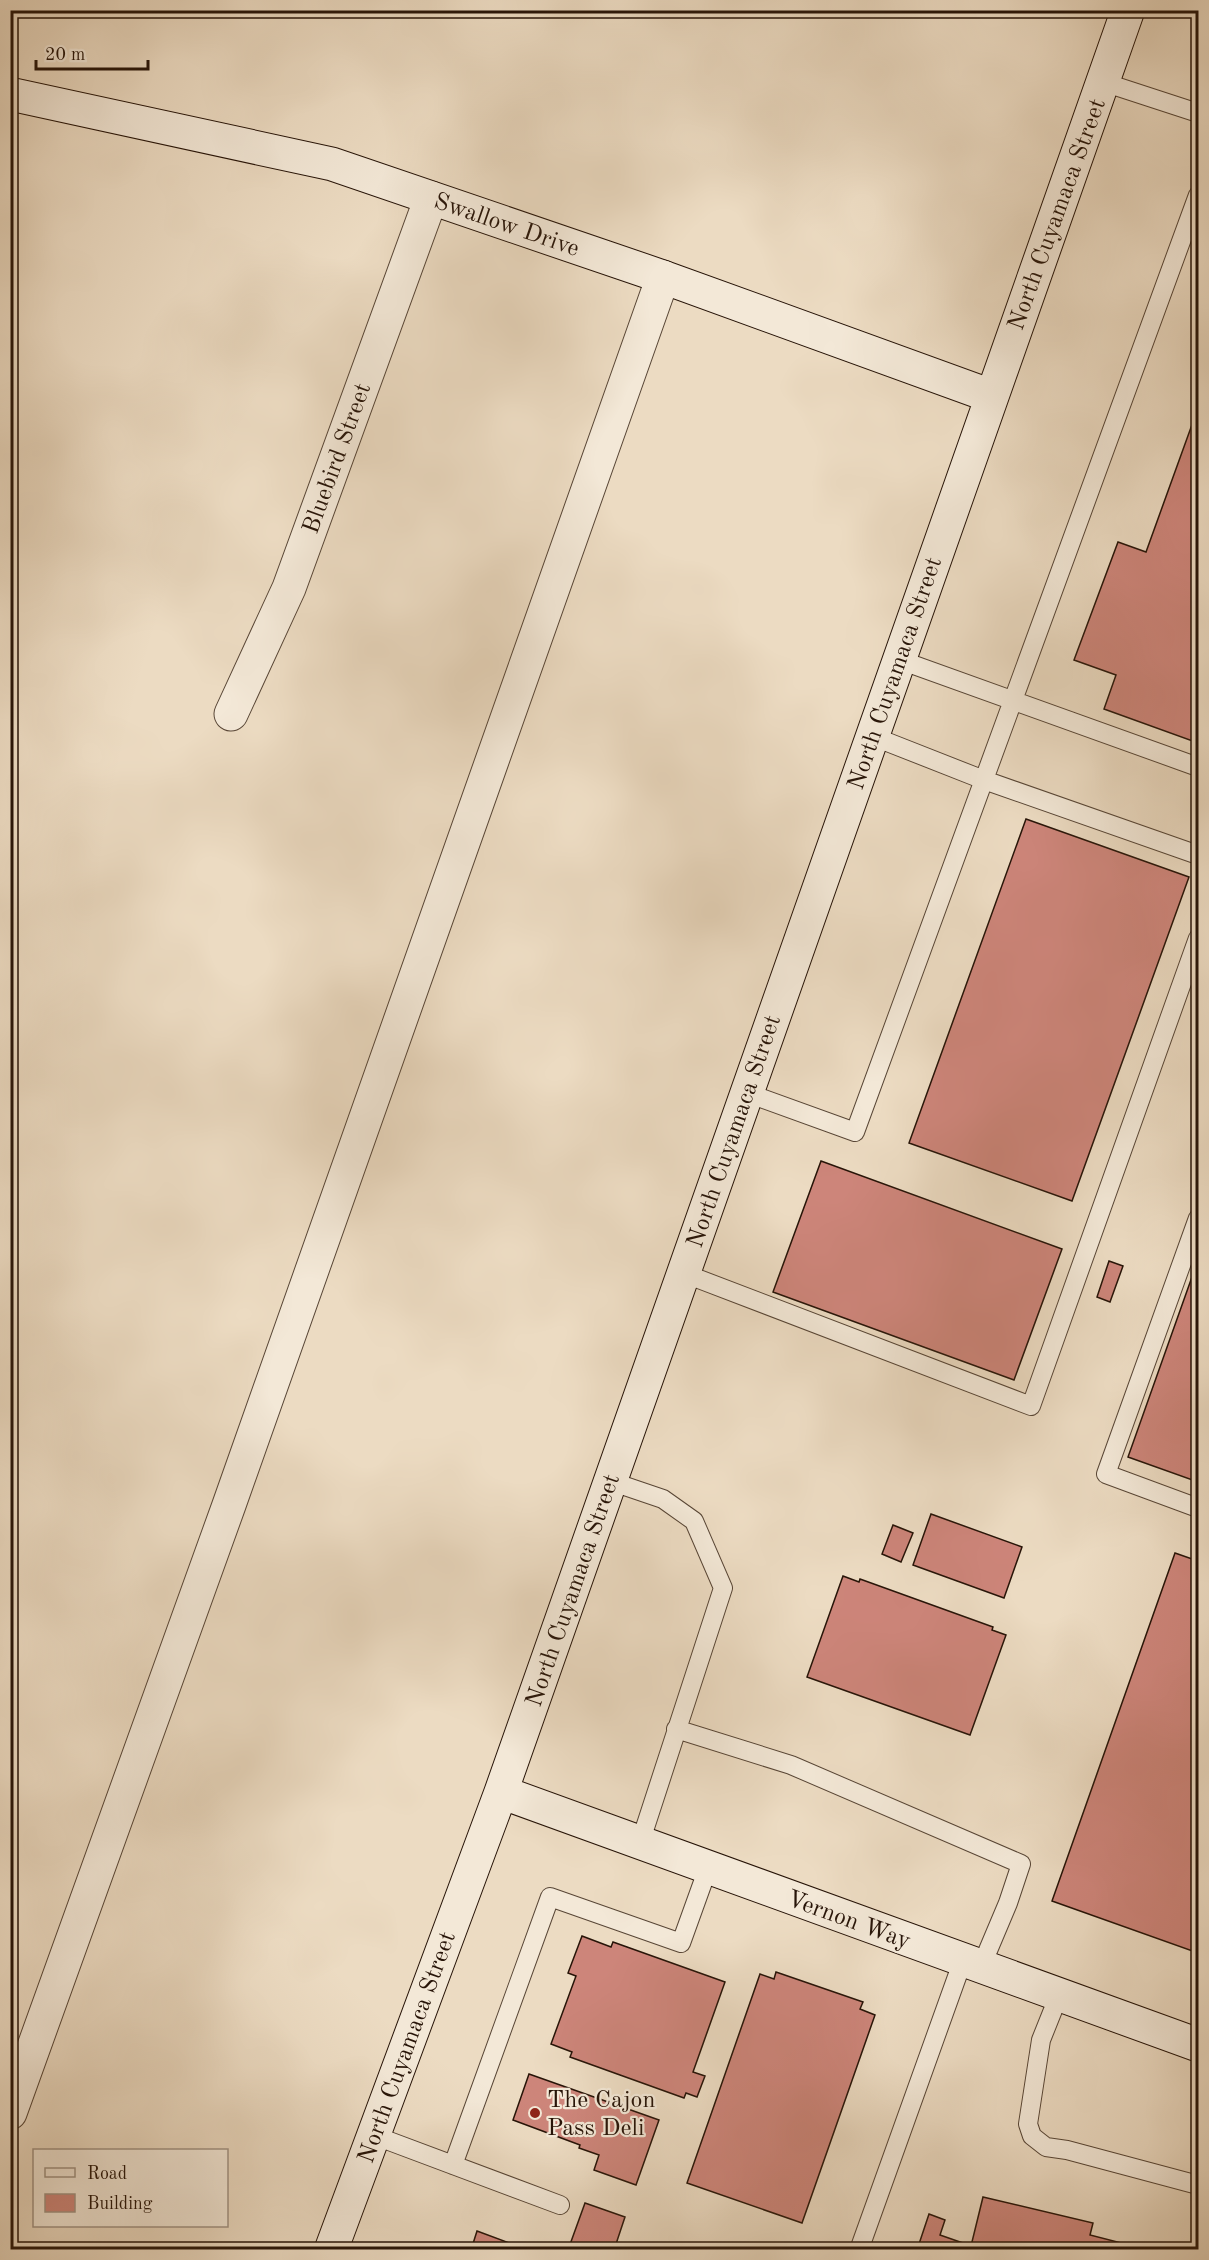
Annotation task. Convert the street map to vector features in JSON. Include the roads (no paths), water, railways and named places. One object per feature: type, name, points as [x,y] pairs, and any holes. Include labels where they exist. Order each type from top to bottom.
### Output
[{"type":"street","name":"North Cuyamaca Street","points":[[331,2250],[501,1792],[1128,10]]},
{"type":"street","name":"Swallow Drive","points":[[10,94],[332,164],[663,277],[991,396]]},
{"type":"street","name":"Bluebird Street","points":[[231,714],[289,588],[431,198]]},
{"type":"street","points":[[10,2113],[237,1482],[663,277]]},
{"type":"street","name":"Vernon Way","points":[[501,1792],[972,1964],[1197,2041]]},
{"type":"lane","points":[[1103,82],[1198,113]]},
{"type":"lane","points":[[747,1093],[855,1132],[1198,195]]},
{"type":"lane","points":[[900,660],[1198,767]]},
{"type":"lane","points":[[872,736],[984,780],[1198,855]]},
{"type":"lane","points":[[683,1273],[1031,1406],[1198,938]]},
{"type":"lane","points":[[1198,1218],[1106,1474],[1198,1508]]},
{"type":"lane","points":[[610,1481],[663,1499],[694,1521],[723,1588],[640,1843]]},
{"type":"lane","points":[[676,1729],[791,1765],[1022,1864],[1008,1903],[972,1964],[859,2250]]},
{"type":"lane","points":[[453,2165],[550,1897],[681,1943],[708,1868]]},
{"type":"lane","points":[[1059,1995],[1041,2040],[1029,2111],[1028,2124],[1032,2136],[1046,2147],[1067,2150],[1198,2185]]},
{"type":"lane","points":[[373,2135],[560,2205]]},
{"type":"place","name":"The Cajon Pass Deli","points":[[535,2113]]}]
